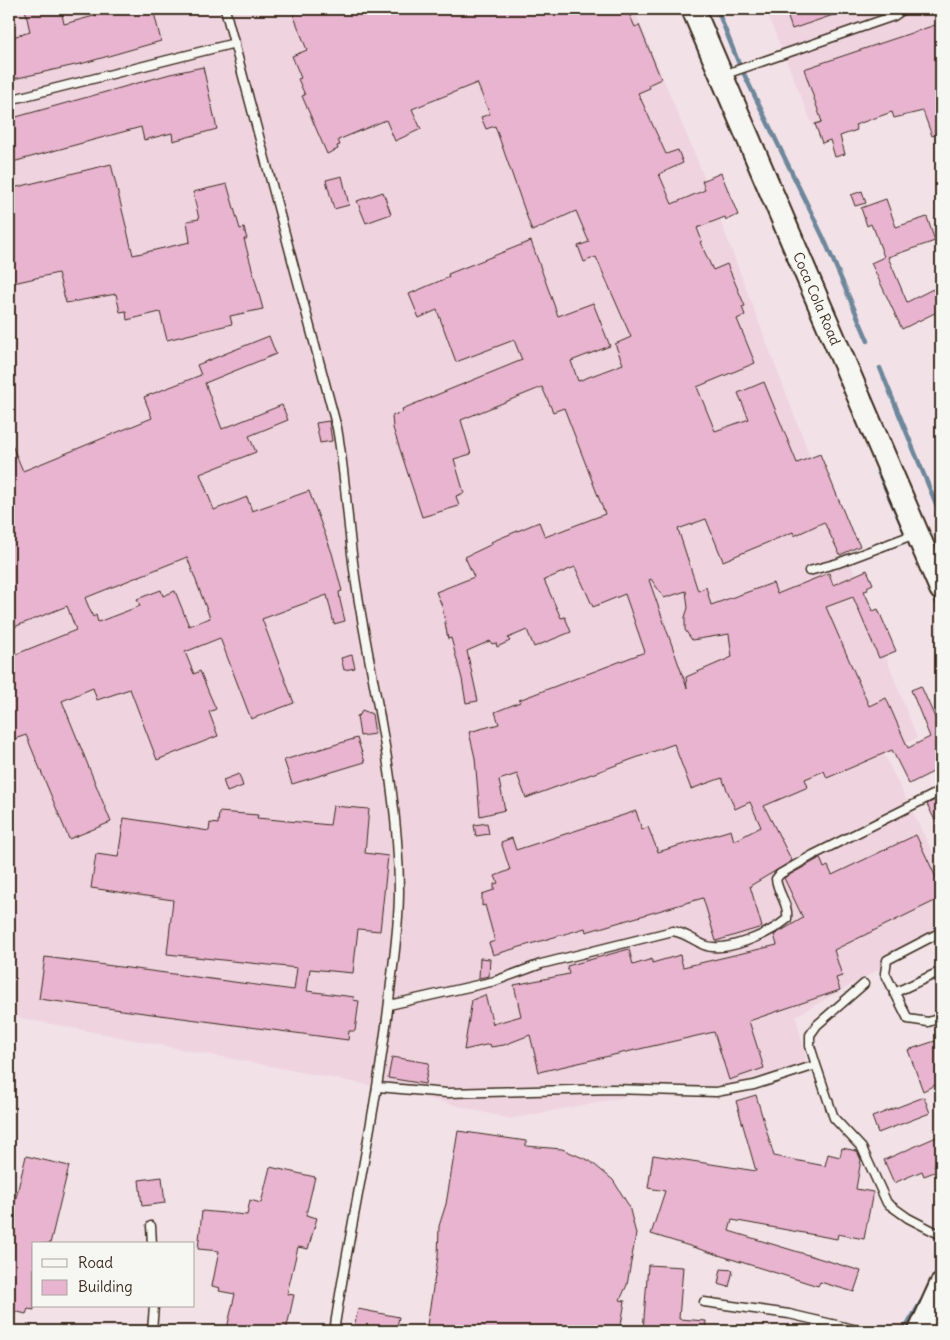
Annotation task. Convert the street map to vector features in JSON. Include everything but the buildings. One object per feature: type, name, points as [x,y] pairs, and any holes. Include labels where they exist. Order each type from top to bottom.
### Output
[{"type":"main road","name":"Coca Cola Road","points":[[694,9],[941,589]]},
{"type":"main road","points":[[920,1331],[941,1285]]},
{"type":"lane","points":[[225,9],[337,428],[345,470],[355,579],[390,773],[397,837],[399,892],[389,1004],[378,1086],[334,1331]]},
{"type":"lane","points":[[722,76],[894,16],[904,9]]},
{"type":"lane","points":[[9,100],[235,43]]},
{"type":"lane","points":[[810,572],[917,533]]},
{"type":"lane","points":[[389,1004],[495,981],[541,964],[673,931],[684,933],[706,946],[731,946],[778,927],[787,919],[787,904],[777,885],[776,879],[780,874],[813,855],[941,791]]},
{"type":"lane","points":[[941,932],[886,960],[885,973],[908,1019],[928,1022],[941,1018]]},
{"type":"lane","points":[[894,993],[941,971]]},
{"type":"lane","points":[[864,984],[818,1025],[810,1035],[810,1046],[834,1118],[862,1148],[887,1203],[908,1218],[941,1235]]},
{"type":"lane","points":[[378,1086],[447,1093],[603,1089],[716,1092],[754,1085],[816,1065]]},
{"type":"lane","points":[[151,1226],[152,1242]]},
{"type":"lane","points":[[704,1302],[789,1314],[862,1331]]},
{"type":"lane","points":[[152,1331],[154,1308]]},
{"type":"shaded area","points":[[9,9],[634,9],[699,164],[917,738],[884,754],[941,869],[941,928],[876,971],[796,1016],[807,1063],[730,1085],[652,1092],[510,1119],[393,1090],[9,1016]]},
{"type":"shaded area","points":[[765,9],[941,9],[941,85],[813,126]]},
{"type":"waterway","points":[[719,14],[739,64]]},
{"type":"waterway","points":[[744,74],[824,239],[868,341]]},
{"type":"waterway","points":[[880,368],[941,516]]},
{"type":"waterway","points":[[878,471],[915,555]]},
{"type":"waterway","points":[[933,594],[941,611]]},
{"type":"waterway","points":[[936,1278],[941,1269]]},
{"type":"waterway","points":[[904,1331],[921,1302]]}]
